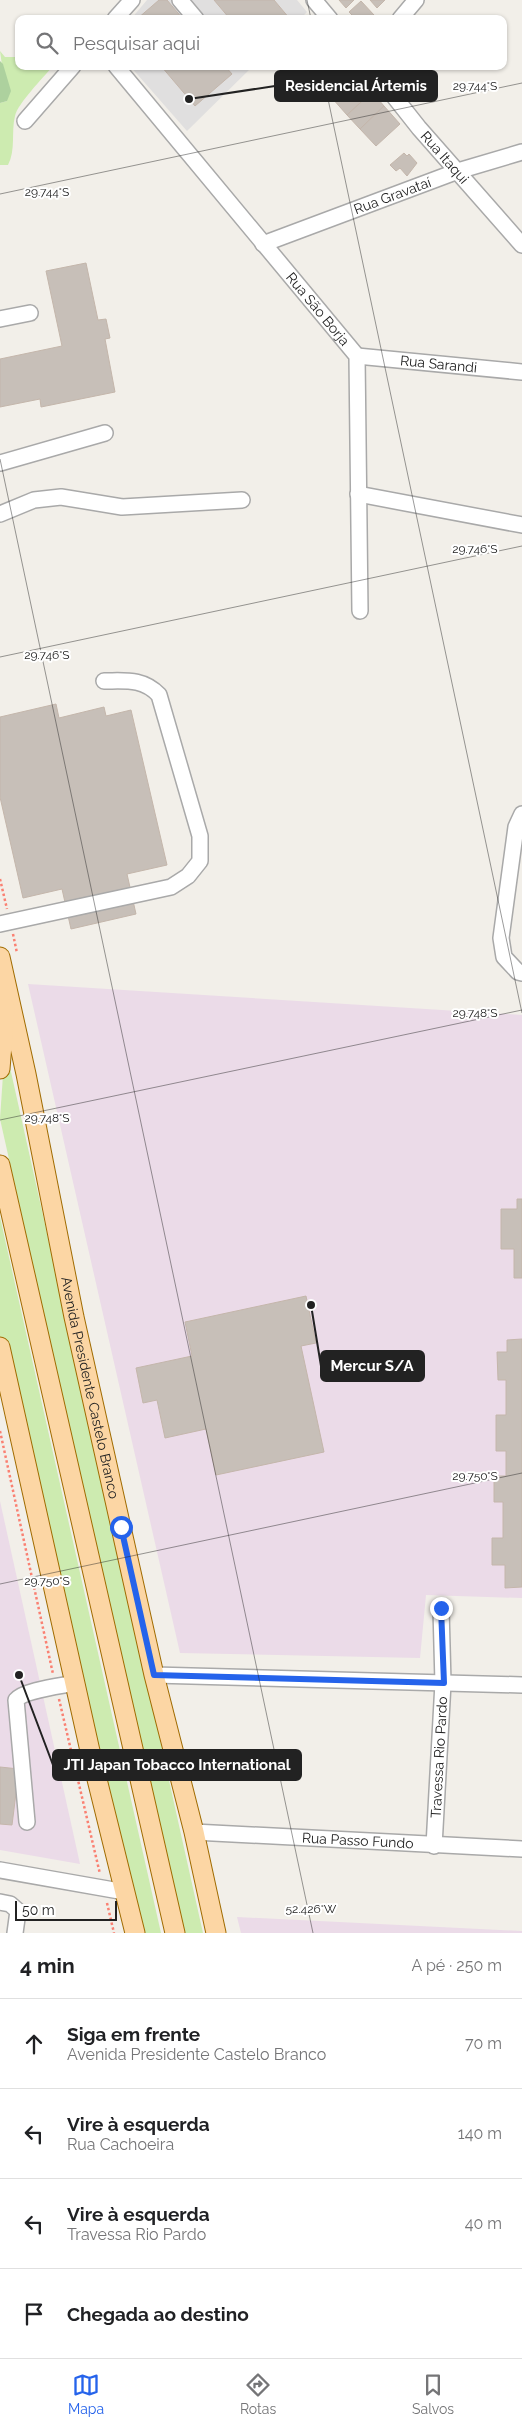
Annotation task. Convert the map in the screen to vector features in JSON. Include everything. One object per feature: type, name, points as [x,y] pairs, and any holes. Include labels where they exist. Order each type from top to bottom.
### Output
[{"type":"main road","name":"Avenida Presidente Castelo Branco","points":[[9,957],[7,987],[74,1317],[154,1675],[194,1832],[216,1933]]},
{"type":"main road","points":[[0,1069],[7,987]]},
{"type":"main road","points":[[0,1165],[175,1933]]},
{"type":"main road","points":[[0,1347],[75,1683],[134,1933]]},
{"type":"street","points":[[119,15],[132,0]]},
{"type":"street","points":[[180,0],[193,15]]},
{"type":"street","points":[[314,0],[327,15]]},
{"type":"street","points":[[403,15],[416,0]]},
{"type":"street","points":[[25,121],[70,70]]},
{"type":"street","name":"Rua São Borja","points":[[119,70],[356,356],[360,611]]},
{"type":"street","name":"Rua Itaqui","points":[[373,70],[419,128],[522,246]]},
{"type":"street","name":"Rua Gravataí","points":[[263,244],[458,172],[522,152]]},
{"type":"street","points":[[0,319],[30,312]]},
{"type":"street","name":"Rua Sarandi","points":[[356,356],[522,372]]},
{"type":"street","points":[[0,463],[105,433]]},
{"type":"street","points":[[358,494],[522,526]]},
{"type":"street","points":[[0,514],[34,500],[61,497],[122,506],[242,500]]},
{"type":"street","points":[[5,923],[170,886],[188,876],[200,861],[200,836],[158,695],[151,687],[139,681],[104,681]]},
{"type":"street","points":[[520,972],[504,957],[501,938],[516,827],[522,814]]},
{"type":"street","name":"Travessa Rio Pardo","points":[[434,1846],[444,1683],[441,1608]]},
{"type":"street","points":[[154,1675],[522,1685]]},
{"type":"street","points":[[27,1822],[16,1700],[18,1697],[38,1691],[75,1683]]},
{"type":"street","name":"Rua Passo Fundo","points":[[194,1832],[434,1846],[522,1849]]},
{"type":"street","points":[[0,1870],[125,1892]]},
{"type":"street","points":[[0,1902],[10,1904],[18,1912],[16,1933]]},
{"type":"path","points":[[0,879],[9,957]]},
{"type":"shaded area","points":[[147,0],[297,0],[307,12],[304,15],[134,15]]},
{"type":"shaded area","points":[[134,70],[249,70],[187,131]]},
{"type":"shaded area","points":[[28,984],[522,1015],[522,1598],[426,1595],[420,1658],[180,1653]]},
{"type":"shaded area","points":[[0,1501],[80,1864],[0,1850]]},
{"type":"shaded area","points":[[237,1917],[522,1931],[522,1933],[241,1933]]},
{"type":"green space","points":[[0,51],[5,57],[15,57],[15,70],[50,70],[17,111],[14,122],[12,153],[8,165],[0,165],[0,103],[7,101]]},
{"type":"green space","points":[[0,61],[3,64],[11,91],[7,101],[0,103]]},
{"type":"green space","points":[[5,1045],[203,1933],[183,1933],[0,1119]]},
{"type":"green space","points":[[0,1217],[161,1933],[138,1933],[0,1342]]},
{"type":"building","points":[[159,0],[167,0],[180,15],[142,15]]},
{"type":"building","points":[[214,0],[274,0],[287,15],[227,15]]},
{"type":"building","points":[[339,0],[354,0],[346,8]]},
{"type":"building","points":[[370,0],[385,0],[377,8]]},
{"type":"building","points":[[361,1],[374,15],[352,15],[349,12]]},
{"type":"building","points":[[164,70],[228,70],[232,74],[195,106]]},
{"type":"building","points":[[356,76],[372,92],[347,115],[332,98]]},
{"type":"building","points":[[372,92],[384,106],[360,129],[347,115]]},
{"type":"building","points":[[384,106],[400,124],[376,146],[360,129]]},
{"type":"building","points":[[404,153],[407,156],[409,154],[417,163],[407,176],[400,168],[396,171],[390,165]]},
{"type":"building","points":[[86,263],[98,320],[106,319],[110,338],[105,339],[115,392],[41,407],[40,399],[0,407],[0,359],[62,346],[46,271]]},
{"type":"building","points":[[56,704],[59,718],[104,707],[106,716],[131,710],[167,865],[127,874],[136,914],[71,929],[62,889],[23,898],[0,797],[0,717]]},
{"type":"building","points":[[517,1199],[522,1199],[522,1278],[514,1278],[514,1249],[501,1249],[501,1209],[517,1209]]},
{"type":"building","points":[[306,1296],[316,1343],[301,1346],[324,1452],[216,1475],[206,1429],[165,1438],[157,1400],[143,1403],[136,1368],[192,1356],[185,1322]]},
{"type":"building","points":[[522,1339],[522,1587],[505,1588],[505,1565],[492,1565],[492,1538],[503,1538],[503,1502],[494,1502],[494,1476],[506,1476],[506,1451],[496,1451],[496,1415],[506,1415],[506,1380],[498,1380],[497,1352],[507,1352],[507,1340]]},
{"type":"building","points":[[0,1767],[19,1769],[12,1825],[0,1824]]},
{"type":"place","name":"Residencial Ártemis","points":[[189,99]]},
{"type":"place","name":"Mercur S/A","points":[[311,1305]]},
{"type":"place","name":"JTI Japan Tobacco International","points":[[19,1675]]},
{"type":"route","points":[[121,1527],[154,1675],[444,1683],[441,1608]]}]
